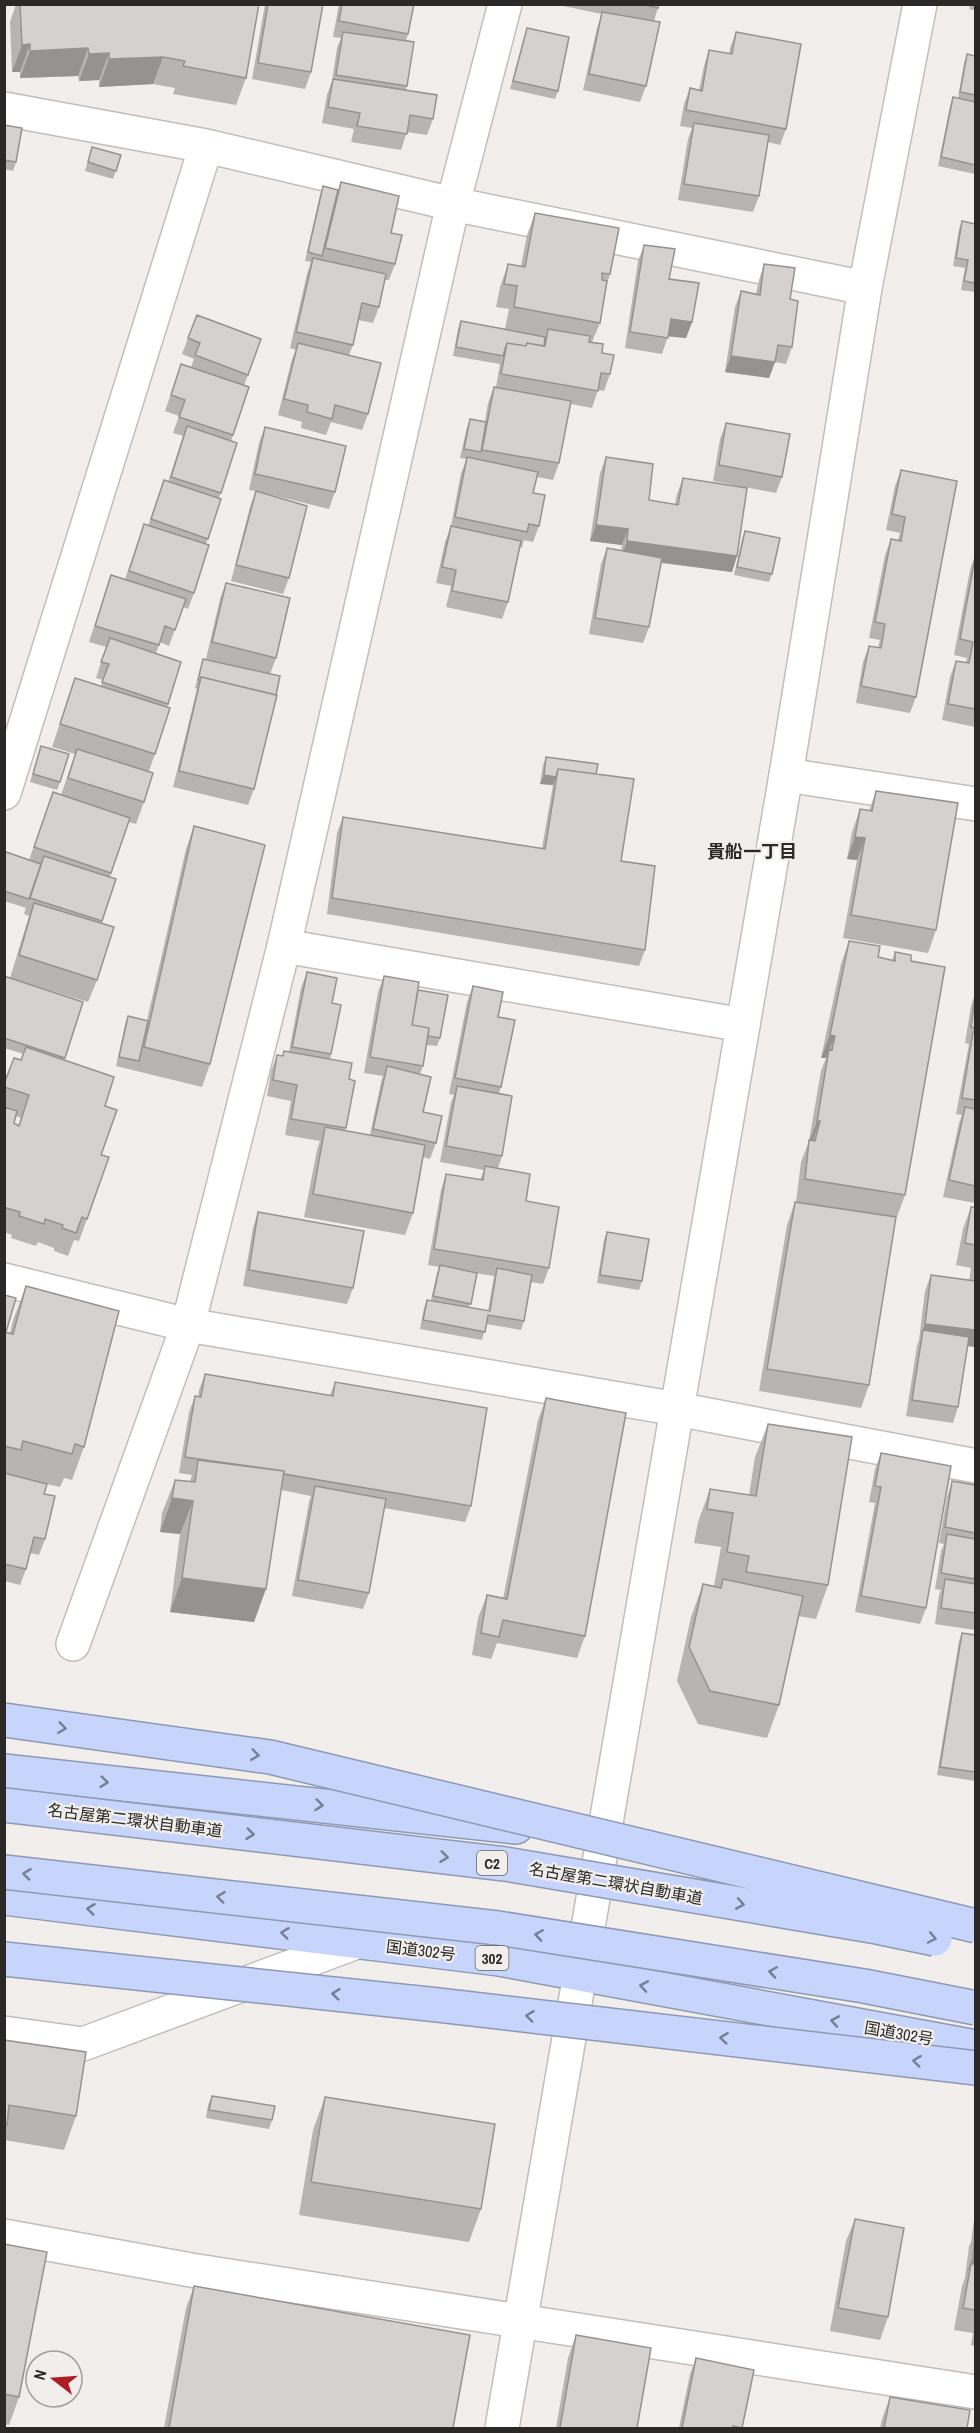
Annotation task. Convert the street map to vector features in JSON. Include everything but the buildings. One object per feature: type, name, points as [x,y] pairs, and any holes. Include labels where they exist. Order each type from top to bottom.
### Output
[{"type":"highway","points":[[4,1719],[270,1757],[975,1926]]},
{"type":"highway","points":[[4,1772],[520,1827],[975,1912]]},
{"type":"highway","name":"名古屋第二環状自動車道","points":[[4,1805],[505,1864],[877,1927],[975,1947]]},
{"type":"highway","points":[[4,1872],[498,1928],[864,1986],[975,2008]]},
{"type":"highway","name":"国道302号","points":[[4,1898],[499,1959],[975,2047]]},
{"type":"highway","points":[[4,1959],[438,2005],[975,2068]]},
{"type":"street","points":[[73,1644],[188,1325],[284,946],[453,204],[505,4]]},
{"type":"street","points":[[502,2428],[786,775],[865,288],[920,4]]},
{"type":"street","points":[[4,109],[206,146],[453,204],[865,288]]},
{"type":"street","points":[[4,793],[206,146]]},
{"type":"street","points":[[786,775],[975,804]]},
{"type":"street","points":[[284,946],[743,1025]]},
{"type":"street","points":[[4,1280],[188,1325],[677,1409],[975,1466]]},
{"type":"street","points":[[4,2033],[83,2044],[357,1942]]},
{"type":"street","points":[[4,2236],[202,2271],[975,2392]]},
{"type":"district","name":"貴船一丁目","points":[[752,851]]}]
